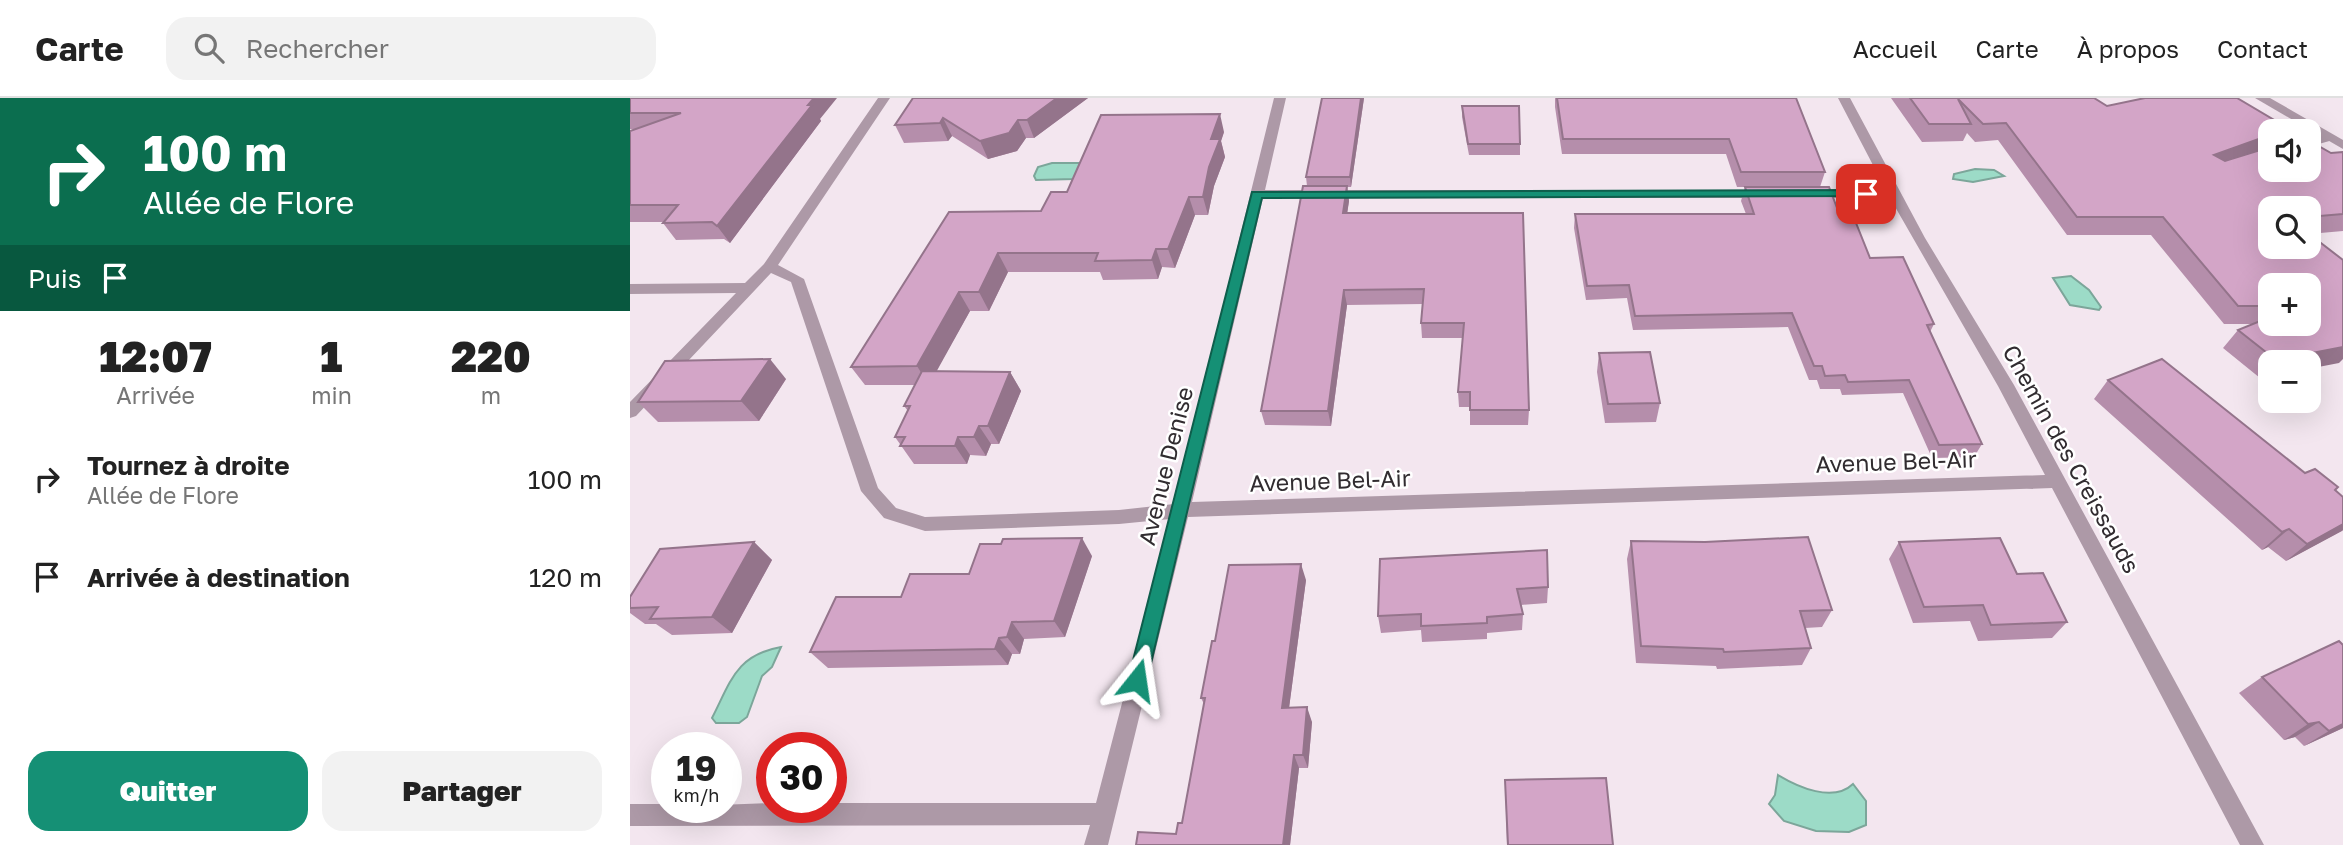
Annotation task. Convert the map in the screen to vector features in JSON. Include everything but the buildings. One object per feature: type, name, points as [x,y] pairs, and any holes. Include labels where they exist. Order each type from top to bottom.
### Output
[{"type":"street","points":[[630,412],[769,267],[884,98]]},
{"type":"street","name":"Avenue Denise","points":[[1096,845],[1181,510],[1280,98]]},
{"type":"street","name":"Chemin des Creissauds","points":[[1844,98],[1894,194],[2006,385],[2252,845]]},
{"type":"street","points":[[2261,98],[2343,145]]},
{"type":"street","points":[[2321,139],[2329,137]]},
{"type":"street","points":[[1257,194],[1894,194]]},
{"type":"street","name":"Avenue Bel-Air","points":[[769,267],[797,279],[870,491],[890,513],[925,524],[1119,517],[1181,510],[2057,481]]},
{"type":"street","points":[[630,289],[749,288]]},
{"type":"street","points":[[630,816],[1103,814]]},
{"type":"shaded area","points":[[1052,163],[1081,163],[1074,179],[1036,180],[1034,176],[1038,167]]},
{"type":"shaded area","points":[[1975,169],[1994,170],[2004,176],[1973,182],[1953,179],[1954,174]]},
{"type":"shaded area","points":[[2071,276],[2089,290],[2101,307],[2099,310],[2070,305],[2053,278]]},
{"type":"shaded area","points":[[781,647],[772,667],[762,676],[747,717],[739,723],[716,723],[712,718],[730,681],[744,663],[754,656]]},
{"type":"shaded area","points":[[1778,775],[1805,788],[1826,793],[1845,790],[1853,784],[1866,801],[1866,825],[1849,832],[1816,831],[1784,821],[1769,804],[1775,795]]},
{"type":"route","points":[[1137,680],[1257,194],[1866,194]]}]
